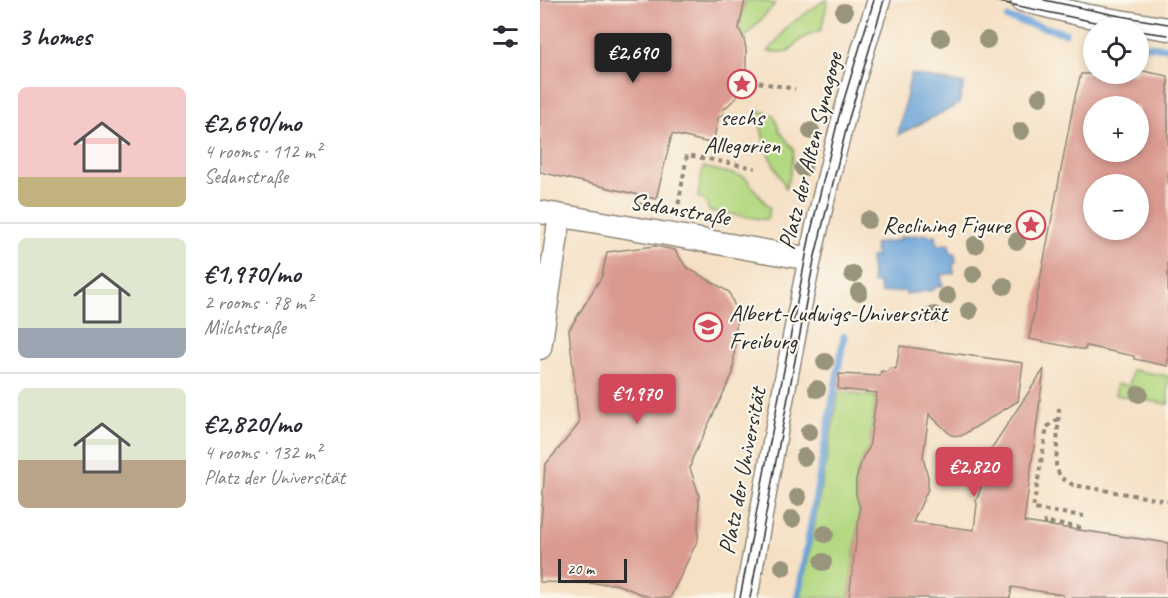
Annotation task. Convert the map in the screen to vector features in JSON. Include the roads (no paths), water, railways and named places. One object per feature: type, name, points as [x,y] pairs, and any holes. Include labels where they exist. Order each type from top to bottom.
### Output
[{"type":"street","name":"Platz der Alten Synagoge","points":[[798,318],[844,118],[879,0]]},
{"type":"street","points":[[1022,0],[1083,15],[1168,29]]},
{"type":"street","name":"Sedanstraße","points":[[550,214],[810,259]]},
{"type":"street","points":[[540,348],[550,214]]},
{"type":"street","name":"Platz der Universität","points":[[746,598],[798,318]]},
{"type":"water","points":[[911,74],[964,84],[959,104],[898,135]]},
{"type":"water","points":[[928,234],[928,236],[936,235],[937,245],[949,244],[951,254],[955,253],[954,273],[941,275],[943,286],[934,287],[934,290],[906,294],[905,291],[881,293],[879,283],[873,284],[870,257],[876,256],[874,244],[900,240],[900,237]]},
{"type":"waterway","points":[[1071,0],[1097,6]]},
{"type":"waterway","points":[[1008,18],[1065,33]]},
{"type":"waterway","points":[[1149,46],[1168,48]]},
{"type":"waterway","points":[[798,598],[844,336]]},
{"type":"tram line","points":[[740,598],[810,235],[839,116],[874,0]]},
{"type":"tram line","points":[[750,598],[814,260],[849,118],[884,0]]},
{"type":"tram line","points":[[990,0],[1083,20]]},
{"type":"tram line","points":[[1044,0],[1168,24]]},
{"type":"tram line","points":[[1149,32],[1168,35]]},
{"type":"place","name":"sechs Allegorien","points":[[742,84]]},
{"type":"place","name":"Reclining Figure","points":[[1031,225]]},
{"type":"place","name":"Albert-Ludwigs-Universität Freiburg","points":[[708,327]]}]
